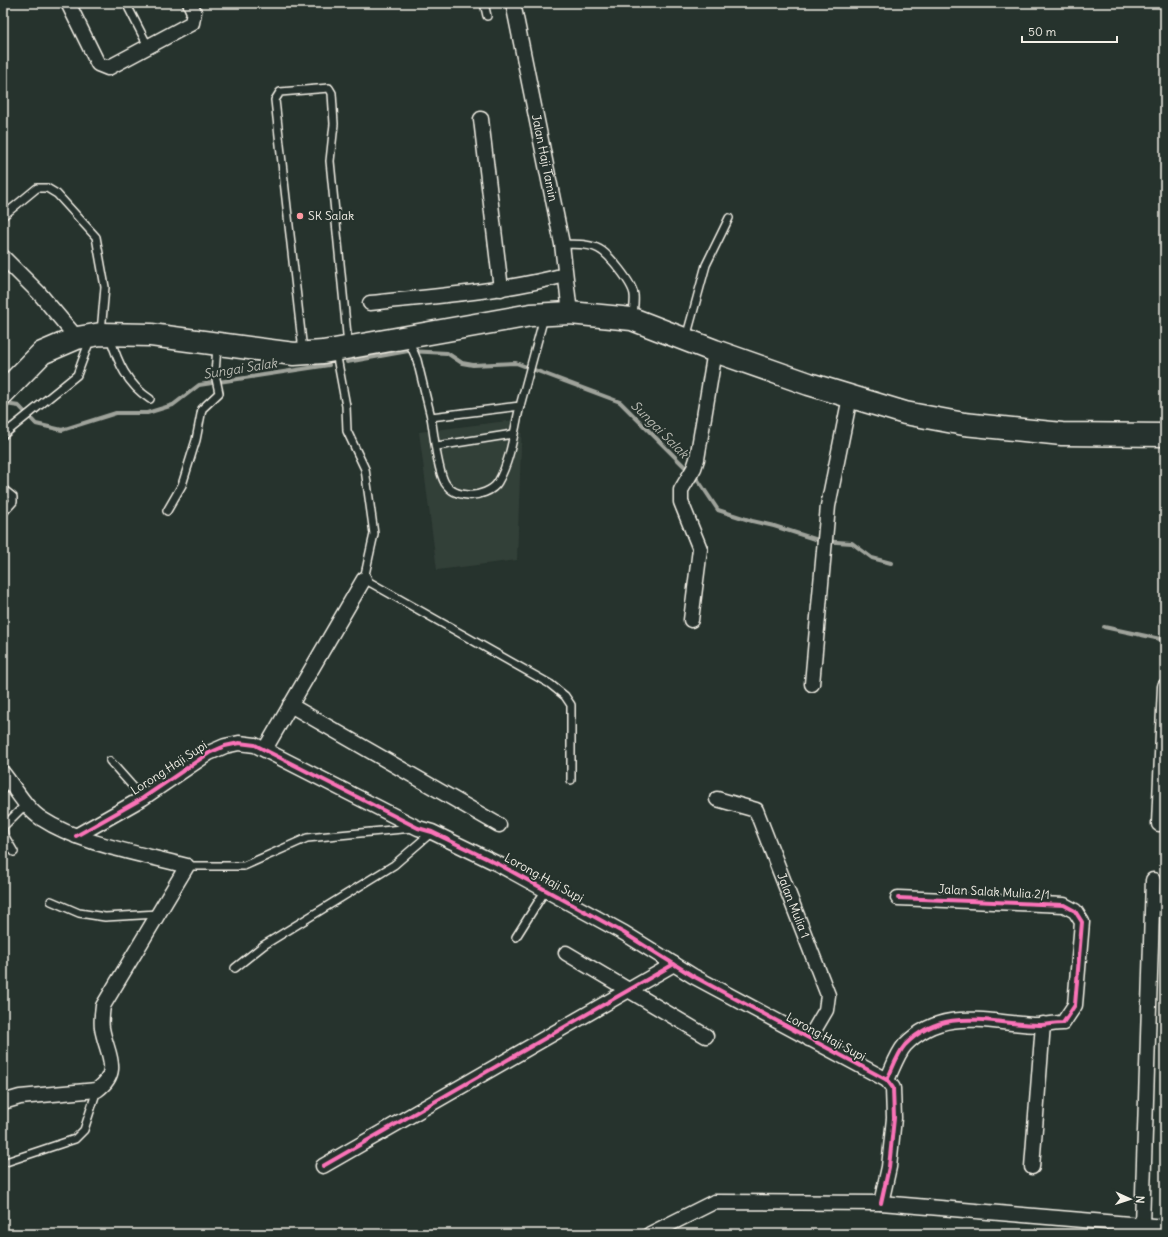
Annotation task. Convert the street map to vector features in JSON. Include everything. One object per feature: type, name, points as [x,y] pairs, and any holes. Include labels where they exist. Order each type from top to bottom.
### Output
[{"type":"main road","points":[[3,392],[42,353],[95,335],[151,335],[294,354],[408,340],[545,314],[570,313],[632,319],[715,351],[850,397],[905,413],[964,424],[1062,434],[1165,435]]},
{"type":"street","points":[[68,3],[98,64],[108,68],[192,23],[192,7]]},
{"type":"street","name":"Jalan Haji Tamin","points":[[513,3],[562,244],[570,313]]},
{"type":"street","points":[[481,119],[501,289]]},
{"type":"street","points":[[3,257],[39,293],[95,335]]},
{"type":"street","points":[[370,303],[501,289],[532,284],[566,275]]},
{"type":"street","points":[[691,620],[700,549],[681,502],[681,490],[691,474],[715,351]]},
{"type":"street","points":[[812,684],[828,506],[850,397]]},
{"type":"street","points":[[265,749],[364,578]]},
{"type":"street","points":[[1159,824],[1165,686]]},
{"type":"street","points":[[290,705],[499,826]]},
{"type":"street","name":"Lorong Haji Supi","points":[[76,836],[143,798],[209,754],[225,746],[239,743],[255,745],[418,828],[432,832],[500,865],[624,933],[674,964],[809,1039],[887,1080]]},
{"type":"street","points":[[3,773],[26,804],[42,819],[76,836],[187,866],[103,1006],[102,1027],[112,1067],[111,1076],[106,1083],[97,1090],[20,1097],[3,1102]]},
{"type":"street","name":"Jalan Mulia 1","points":[[717,799],[756,810],[828,995],[826,1010],[809,1039]]},
{"type":"street","points":[[1142,1225],[1153,880]]},
{"type":"street","name":"Jalan Salak Mulia 2/1","points":[[887,1080],[904,1046],[927,1027],[954,1019],[1043,1024],[1063,1023],[1075,1005],[1082,922],[1075,911],[1064,905],[898,898]]},
{"type":"street","points":[[566,953],[706,1036]]},
{"type":"street","points":[[323,1166],[674,964]]},
{"type":"street","points":[[1032,1167],[1043,1024]]},
{"type":"street","points":[[881,1203],[889,1167],[894,1118],[892,1088],[887,1080]]},
{"type":"street","points":[[650,1234],[714,1202],[881,1203],[1165,1227]]},
{"type":"lane","points":[[126,3],[148,46]]},
{"type":"lane","points":[[484,3],[487,16]]},
{"type":"lane","points":[[303,353],[275,100],[280,92],[329,88],[332,93],[334,124],[330,162],[342,349],[338,371],[346,406],[347,431],[365,469],[374,534],[364,578],[550,684],[565,696],[571,705],[571,780]]},
{"type":"lane","points":[[3,216],[37,188],[47,188],[57,194],[96,237],[105,287],[95,335],[77,375],[3,435]]},
{"type":"lane","points":[[686,340],[706,265],[729,218]]},
{"type":"lane","points":[[562,244],[592,246],[600,249],[609,257],[632,287],[635,296],[632,319]]},
{"type":"lane","points":[[408,340],[417,360],[437,446],[441,473],[445,482],[451,490],[460,494],[471,495],[482,493],[497,483],[505,466],[545,314]]},
{"type":"lane","points":[[95,335],[139,392],[150,399]]},
{"type":"lane","points":[[167,510],[182,485],[196,440],[202,409],[219,393],[215,374],[218,344]]},
{"type":"lane","points":[[431,418],[520,406]]},
{"type":"lane","points":[[437,446],[513,434]]},
{"type":"lane","points":[[3,489],[13,497],[13,502],[3,512]]},
{"type":"lane","points":[[110,761],[143,798]]},
{"type":"lane","points":[[14,852],[4,835],[3,827],[26,804]]},
{"type":"lane","points":[[187,866],[244,866],[307,838],[418,828]]},
{"type":"lane","points":[[235,968],[264,945],[394,865],[432,832]]},
{"type":"lane","points":[[516,937],[545,891]]},
{"type":"lane","points":[[51,902],[79,913],[105,917],[158,914]]},
{"type":"lane","points":[[3,1163],[75,1140],[84,1130],[97,1090]]},
{"type":"shaded area","points":[[522,419],[517,560],[437,570],[419,432]]},
{"type":"waterway","name":"Sungai Salak","points":[[347,362],[408,351],[447,353],[462,363],[473,365],[516,363],[620,402],[698,480],[718,510],[821,541],[852,543],[872,558],[891,563]]},
{"type":"waterway","name":"Sungai Salak","points":[[5,404],[19,406],[36,424],[62,430],[116,413],[147,413],[173,405],[199,385],[329,365]]},
{"type":"waterway","points":[[1104,627],[1165,640]]},
{"type":"cycle path","points":[[76,836],[143,798],[209,753],[225,746],[239,743],[255,745],[418,828],[432,832],[500,865],[624,933],[693,976],[887,1080],[893,1088],[894,1118],[889,1167],[881,1203]]},
{"type":"cycle path","points":[[887,1080],[897,1057],[905,1045],[920,1033],[936,1025],[952,1021],[968,1020],[1039,1025],[1063,1023],[1075,1005],[1082,922],[1075,911],[1064,905],[898,898]]},
{"type":"cycle path","points":[[323,1166],[674,964]]},
{"type":"place","name":"SK Salak","points":[[300,216]]}]
